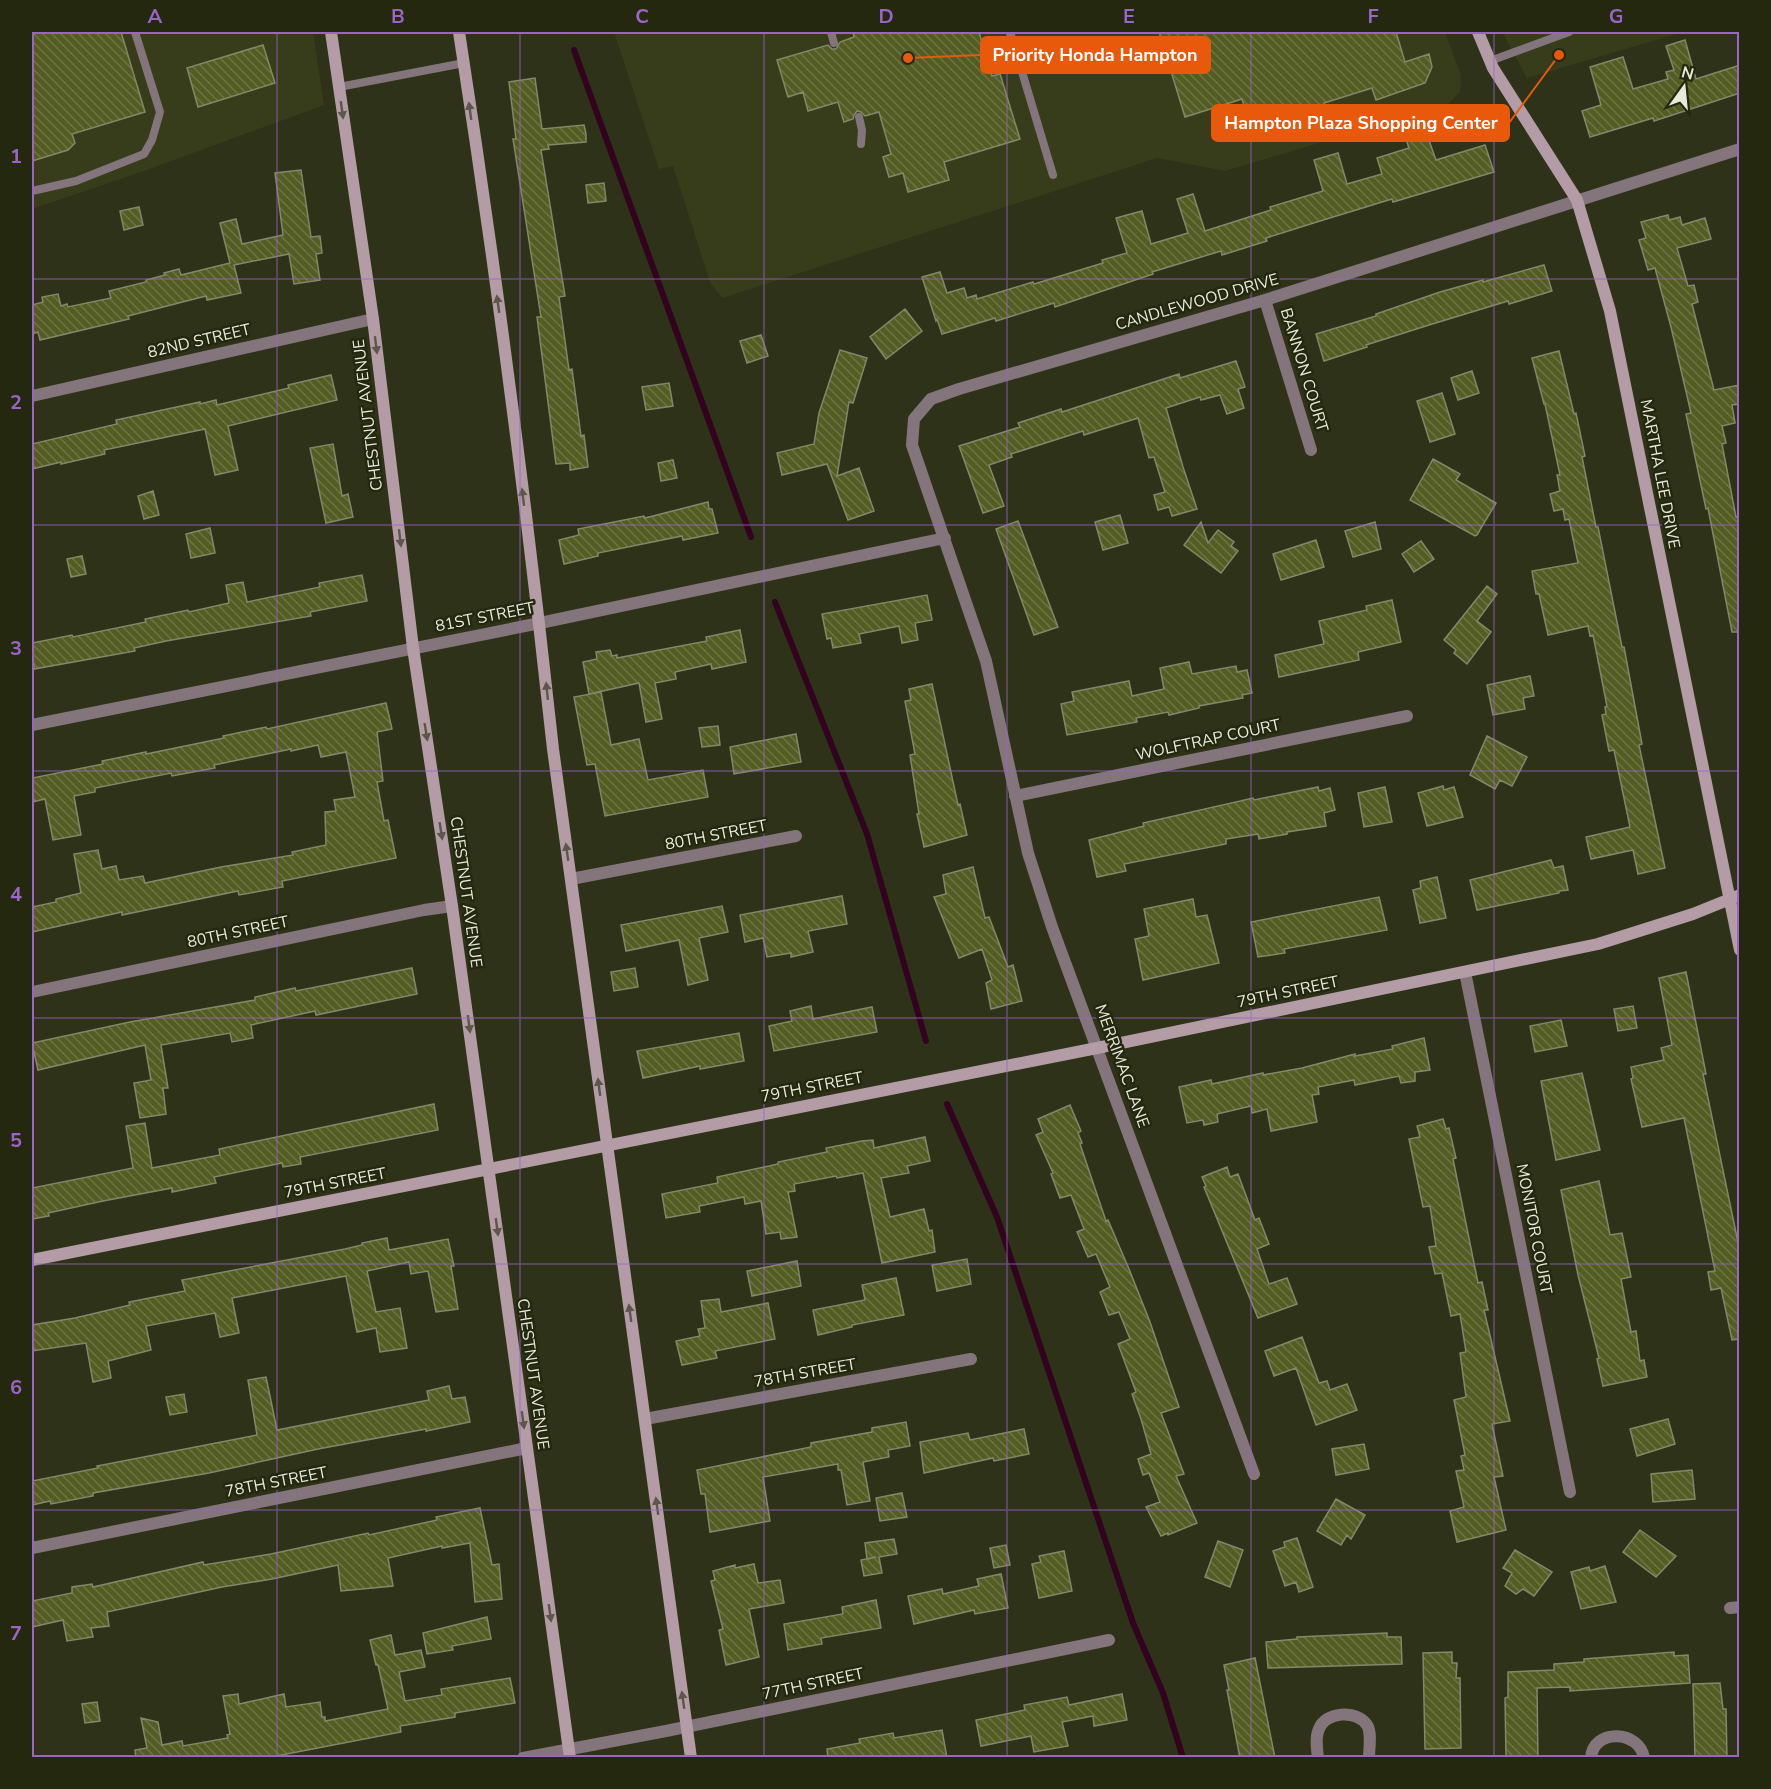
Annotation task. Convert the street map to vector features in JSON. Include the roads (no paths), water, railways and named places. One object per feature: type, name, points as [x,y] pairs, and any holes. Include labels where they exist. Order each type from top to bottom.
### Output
[{"type":"street","name":"CHESTNUT AVENUE","points":[[331,32],[373,319],[413,648],[452,906],[569,1753]]},
{"type":"street","points":[[459,32],[497,297],[540,623],[553,749],[691,1758]]},
{"type":"street","name":"MARTHA LEE DRIVE","points":[[1478,32],[1490,61],[1577,200],[1610,311],[1734,898],[1740,950]]},
{"type":"street","name":"CANDLEWOOD DRIVE","points":[[986,662],[912,446],[914,418],[931,399],[1265,300],[1740,149]]},
{"type":"street","name":"BANNON COURT","points":[[1265,300],[1311,450]]},
{"type":"street","name":"82ND STREET","points":[[32,396],[373,319]]},
{"type":"street","name":"81ST STREET","points":[[32,725],[540,623],[945,538]]},
{"type":"street","name":"MERRIMAC LANE","points":[[986,662],[1028,853],[1097,1048],[1254,1474]]},
{"type":"street","name":"WOLFTRAP COURT","points":[[1015,796],[1407,716]]},
{"type":"street","name":"80TH STREET","points":[[571,879],[796,836]]},
{"type":"street","name":"79TH STREET","points":[[32,1260],[1097,1048],[1598,944],[1734,898]]},
{"type":"street","name":"80TH STREET","points":[[32,992],[452,906]]},
{"type":"street","name":"MONITOR COURT","points":[[1465,972],[1569,1492]]},
{"type":"street","name":"78TH STREET","points":[[645,1419],[971,1359]]},
{"type":"street","name":"78TH STREET","points":[[32,1548],[527,1448]]},
{"type":"street","name":"77TH STREET","points":[[523,1758],[569,1753],[1108,1640]]},
{"type":"street","points":[[1318,1758],[1319,1728],[1327,1718],[1343,1715],[1358,1717],[1367,1725],[1369,1758]]},
{"type":"street","points":[[1591,1758],[1594,1745],[1601,1740],[1617,1736],[1635,1740],[1641,1747],[1644,1758]]},
{"type":"lane","points":[[32,190],[76,181],[144,154],[152,140],[160,112],[135,32]]},
{"type":"lane","points":[[831,32],[834,44]]},
{"type":"lane","points":[[1010,32],[1053,175]]},
{"type":"lane","points":[[1490,61],[1569,32]]},
{"type":"lane","points":[[339,87],[464,63]]},
{"type":"lane","points":[[859,117],[862,130],[861,144]]},
{"type":"waterway","points":[[574,50],[751,537]]},
{"type":"waterway","points":[[775,602],[867,834],[926,1041]]},
{"type":"waterway","points":[[947,1104],[997,1217],[1133,1623],[1163,1693],[1183,1758]]},
{"type":"place","name":"Hampton Plaza Shopping Center","points":[[1559,55]]},
{"type":"place","name":"Priority Honda Hampton","points":[[908,58]]}]
